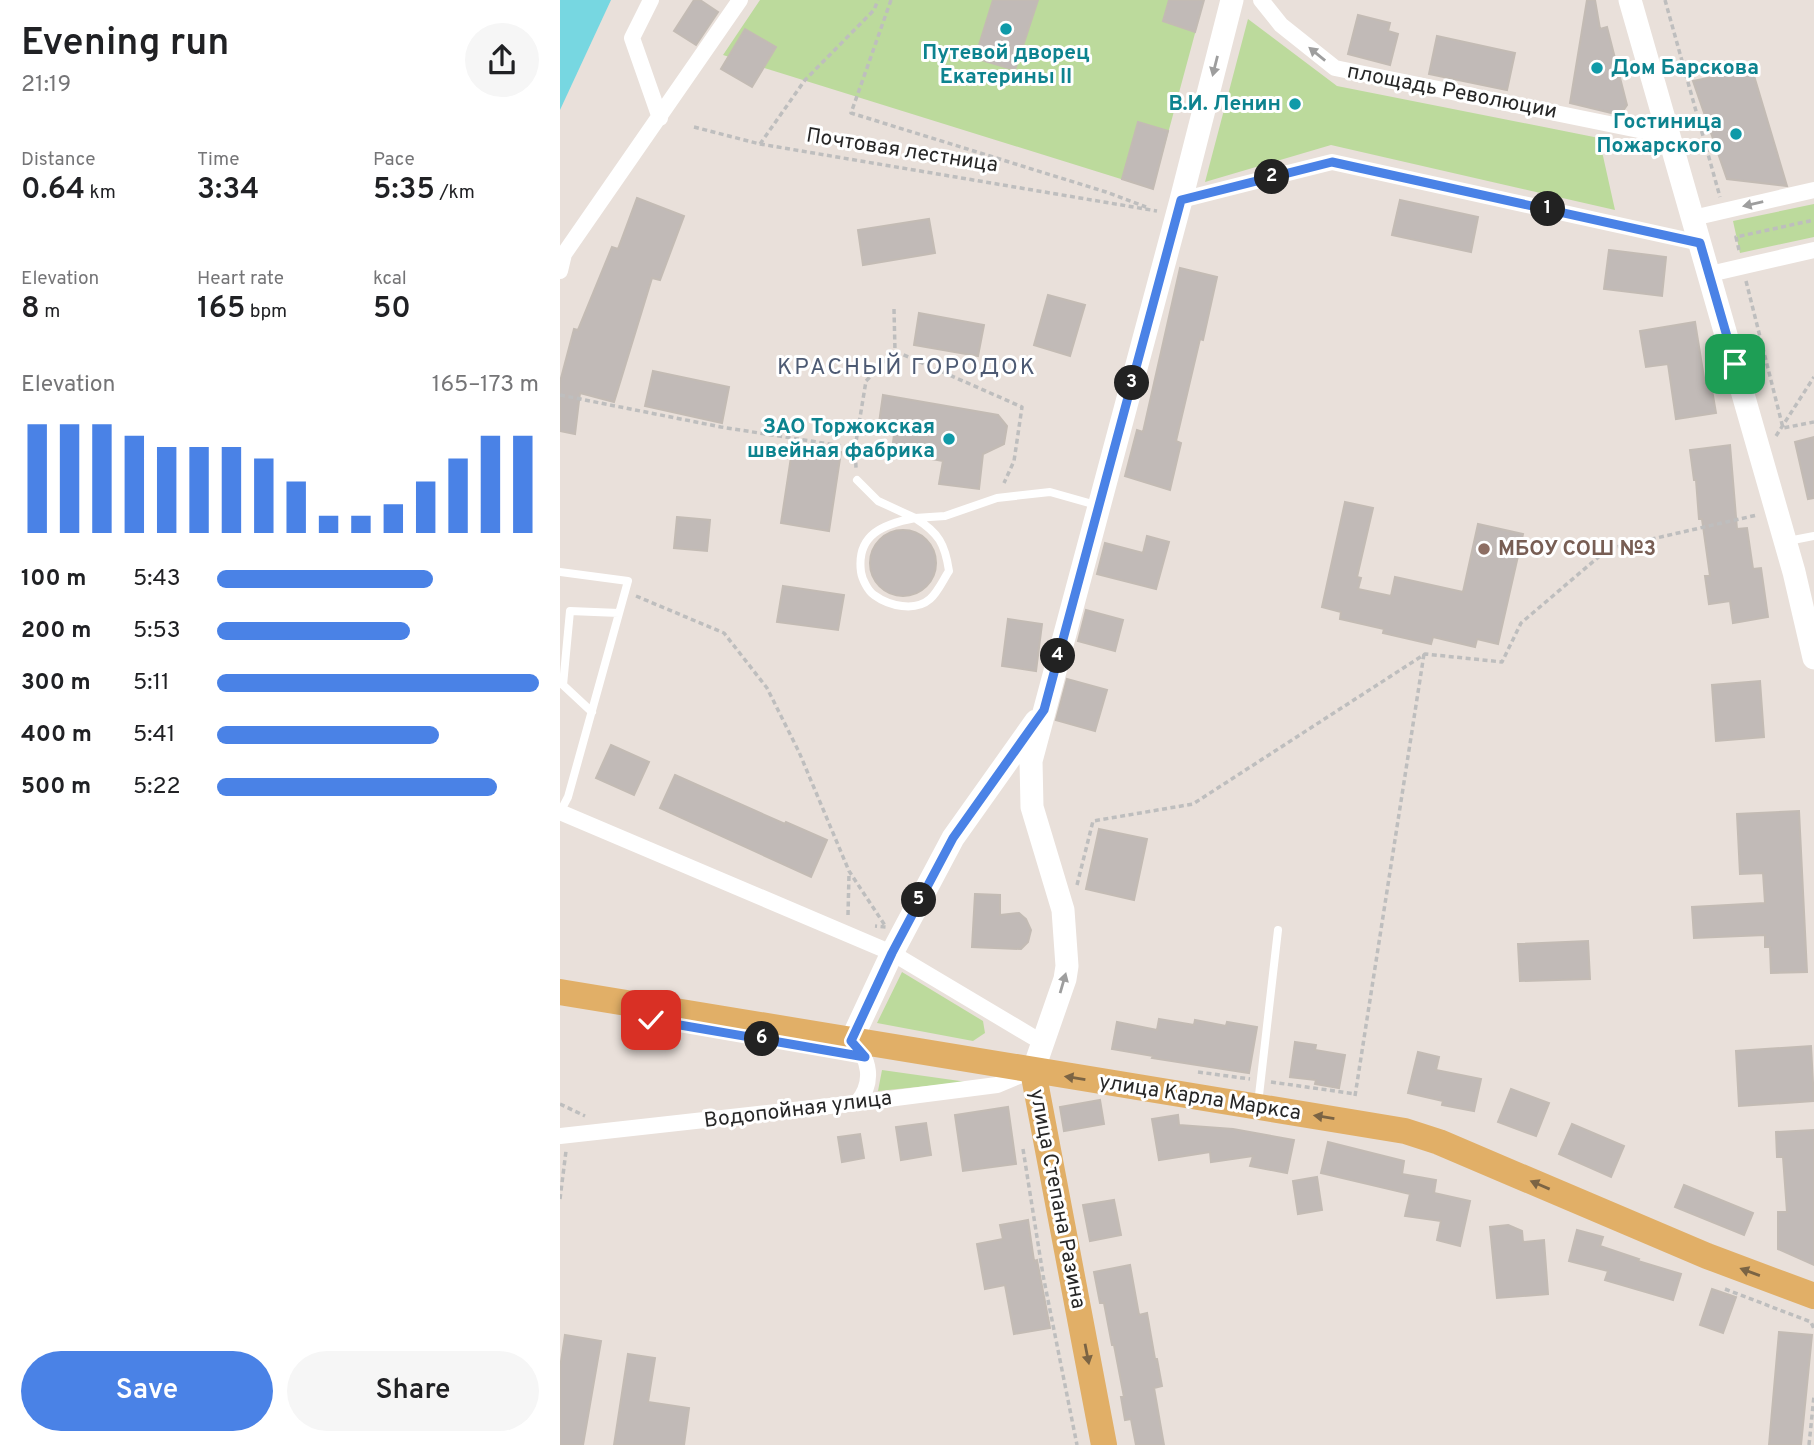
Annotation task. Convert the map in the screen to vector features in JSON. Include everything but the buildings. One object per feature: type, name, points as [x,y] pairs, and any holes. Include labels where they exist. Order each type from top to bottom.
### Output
[{"type":"main road","name":"улица Карла Маркса","points":[[560,992],[1417,1134],[1707,1256],[1814,1296]]},
{"type":"main road","name":"улица Степана Разина","points":[[1033,1071],[1104,1445]]},
{"type":"street","points":[[651,0],[632,37],[660,118]]},
{"type":"street","points":[[560,271],[562,253],[660,118],[740,0]]},
{"type":"street","name":"улица Степана Разина","points":[[1033,1071],[1065,979],[1067,966],[1063,910],[1032,807],[1031,761],[1232,0]]},
{"type":"street","name":"площадь Революции","points":[[1261,0],[1281,25],[1335,68],[1668,136]]},
{"type":"street","points":[[1630,0],[1786,541],[1814,657]]},
{"type":"street","points":[[1181,200],[1332,162],[1700,243]]},
{"type":"street","points":[[1693,218],[1814,190]]},
{"type":"street","points":[[1710,274],[1814,250]]},
{"type":"street","name":"улица Степана Разина","points":[[851,1041],[892,953],[953,838],[1044,710]]},
{"type":"street","points":[[560,812],[892,953],[1044,1043]]},
{"type":"street","points":[[851,1041],[865,1057],[869,1071],[867,1085],[857,1103]]},
{"type":"street","name":"Водопойная улица","points":[[564,1136],[997,1085],[1033,1071]]},
{"type":"lane","points":[[857,480],[878,501],[915,518],[931,528],[946,554],[948,571],[929,600],[914,607],[891,604],[871,594],[861,575],[860,551],[873,533],[892,523],[915,518],[945,516],[997,498],[1050,492],[1099,506]]},
{"type":"lane","points":[[1786,541],[1814,536]]},
{"type":"lane","points":[[560,572],[628,581],[568,797],[560,812]]},
{"type":"lane","points":[[592,712],[563,685],[570,611],[619,613]]},
{"type":"lane","points":[[1258,1107],[1278,930]]},
{"type":"path","points":[[760,144],[805,80],[873,10],[878,0]]},
{"type":"path","name":"Почтовая лестница","points":[[694,127],[760,144],[1158,211],[1106,192],[851,113],[891,0]]},
{"type":"path","points":[[1665,0],[1724,211]]},
{"type":"path","points":[[1737,237],[1814,220]]},
{"type":"path","points":[[1744,274],[1783,428]]},
{"type":"path","points":[[857,480],[855,448],[866,381],[895,351],[894,309]]},
{"type":"path","points":[[895,351],[1022,407],[1014,461],[997,498]]},
{"type":"path","points":[[1761,454],[1783,428],[1814,377]]},
{"type":"path","points":[[560,395],[721,427],[855,448]]},
{"type":"path","points":[[1783,428],[1814,422]]},
{"type":"path","points":[[1076,891],[1093,821],[1193,804],[1424,654],[1502,662],[1521,623],[1608,550],[1777,510]]},
{"type":"path","points":[[625,592],[724,633],[767,688],[799,752],[849,871],[886,927],[873,926]]},
{"type":"path","points":[[1354,1104],[1424,654]]},
{"type":"path","points":[[848,924],[849,871]]},
{"type":"path","points":[[1196,1072],[1356,1094]]},
{"type":"path","points":[[560,1199],[564,1136]]},
{"type":"path","points":[[1023,1147],[1043,1276],[1077,1445]]},
{"type":"path","points":[[1810,1445],[1814,1396]]},
{"type":"green space","points":[[760,0],[1204,0],[1153,189],[723,55]]},
{"type":"green space","points":[[1248,19],[1337,86],[1599,138],[1615,210],[1331,145],[1205,182]]},
{"type":"green space","points":[[1814,204],[1814,237],[1740,253],[1733,221]]},
{"type":"green space","points":[[902,972],[983,1021],[985,1033],[973,1041],[877,1023]]},
{"type":"green space","points":[[882,1070],[967,1082],[878,1091]]},
{"type":"water","points":[[560,0],[611,0],[560,110]]},
{"type":"place","name":"Путевой дворец Екатерины II","points":[[1006,29]]},
{"type":"place","name":"Дом Барскова","points":[[1597,68]]},
{"type":"place","name":"В.И. Ленин","points":[[1295,104]]},
{"type":"place","name":"Гостиница Пожарского","points":[[1736,134]]},
{"type":"place","name":"ЗАО Торжокская швейная фабрика","points":[[949,439]]},
{"type":"place","name":"МБОУ СОШ №3","points":[[1484,549]]},
{"type":"district","name":"КРАСНЫЙ ГОРОДОК","points":[[907,368]]},
{"type":"route","points":[[651,1020],[865,1057],[851,1041],[892,953],[953,838],[1044,710],[1181,200],[1332,162],[1700,243],[1735,364]]}]
